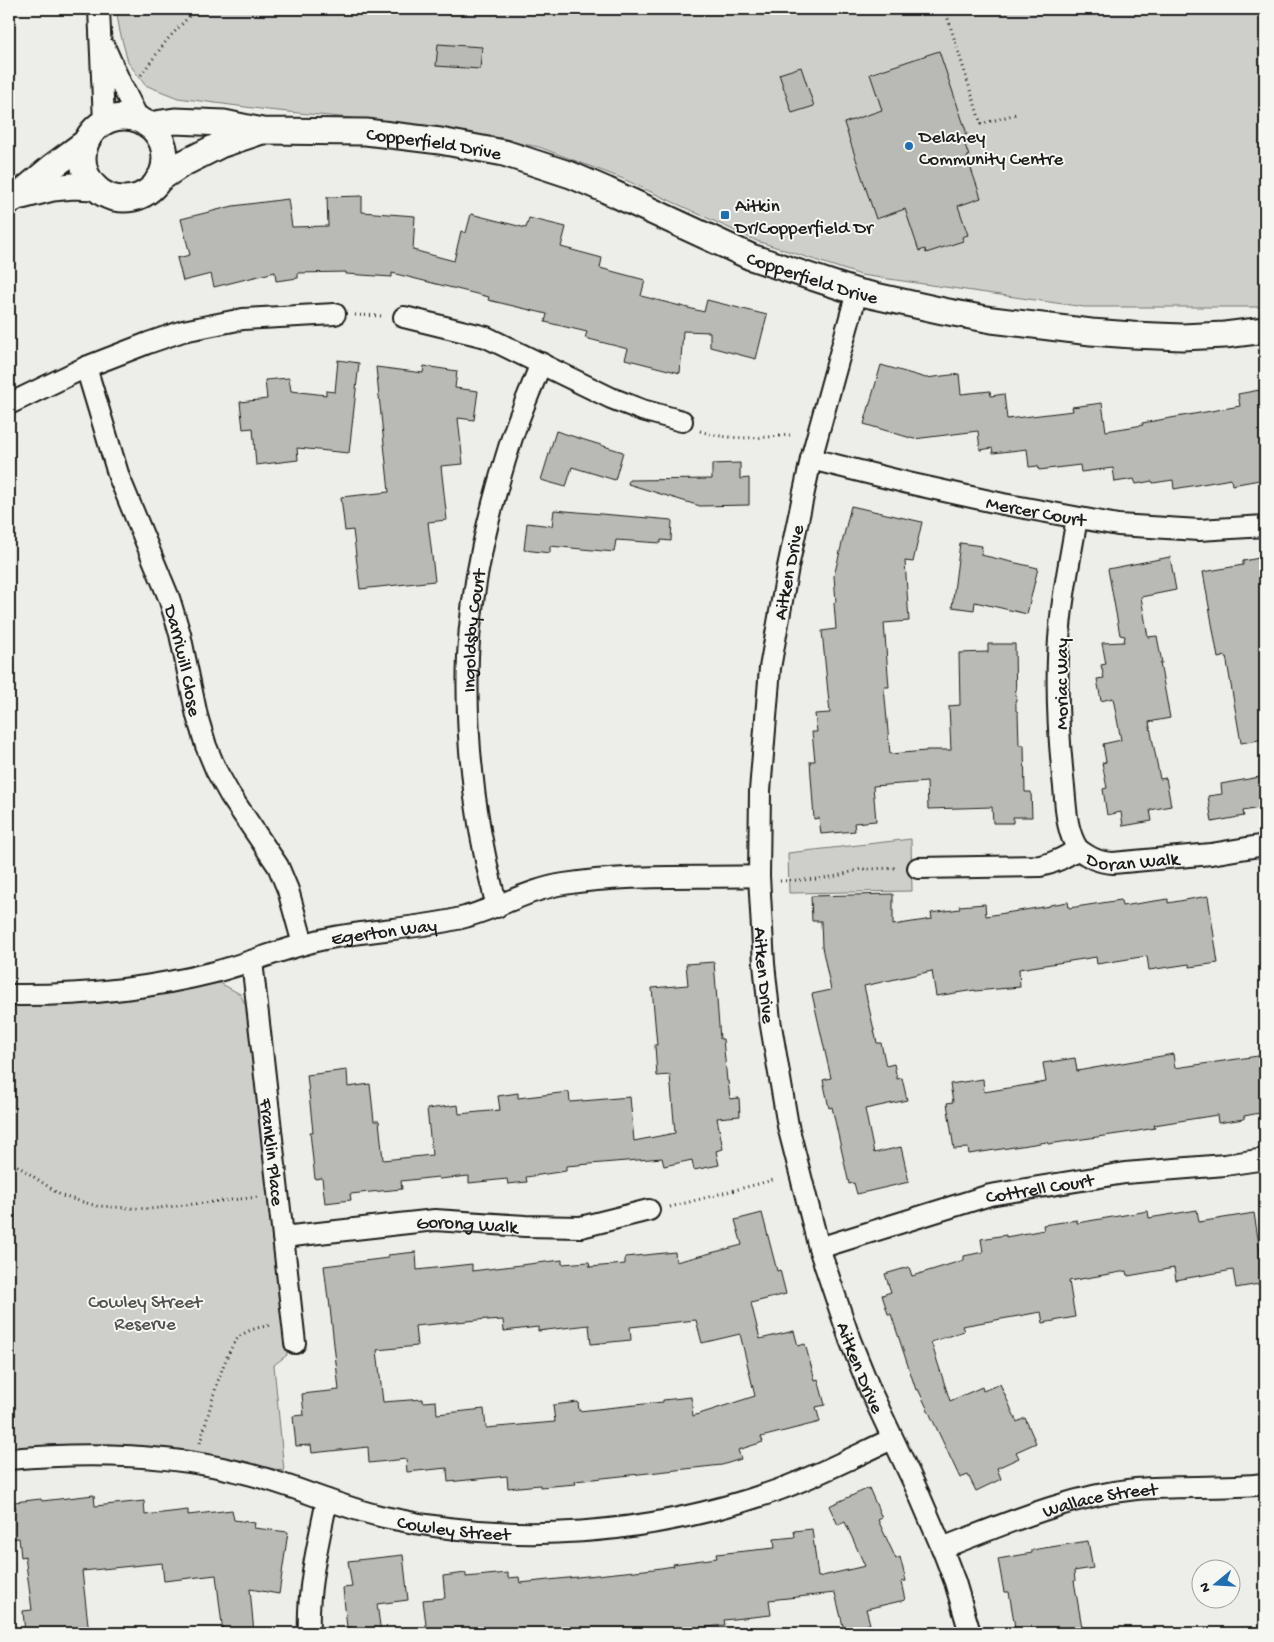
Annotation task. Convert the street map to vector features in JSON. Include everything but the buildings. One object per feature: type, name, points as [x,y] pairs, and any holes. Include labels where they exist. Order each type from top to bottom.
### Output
[{"type":"street","points":[[99,9],[104,122]]},
{"type":"street","points":[[86,142],[83,154],[84,166],[88,177],[95,187],[105,194],[117,198],[129,198],[140,195],[150,189],[158,180],[163,169],[165,156],[162,144],[156,133],[143,122],[121,84],[101,39]]},
{"type":"street","points":[[12,200],[86,142],[97,127],[104,122],[115,118],[128,117],[143,122]]},
{"type":"street","name":"Copperfield Drive","points":[[143,122],[216,123],[262,131],[366,132],[403,135],[504,153],[563,172],[606,190],[751,257],[857,292],[976,317],[1091,332],[1182,337],[1225,335],[1265,330]]},
{"type":"street","name":"Copperfield Drive","points":[[158,180],[182,164],[220,145],[262,131]]},
{"type":"street","points":[[12,200],[53,188],[73,186],[95,187]]},
{"type":"street","name":"Aitken Drive","points":[[857,292],[812,459],[788,567],[770,668],[760,790],[760,876],[764,964],[770,1020],[788,1126],[819,1248],[850,1340],[892,1440],[918,1492],[942,1548],[955,1582],[970,1633]]},
{"type":"street","points":[[9,404],[86,367],[148,342],[183,331],[243,319],[335,314]]},
{"type":"street","points":[[404,317],[486,337],[611,398],[642,410],[682,421]]},
{"type":"street","name":"Ingoldsby Court","points":[[497,907],[479,832],[472,778],[468,654],[475,590],[486,531],[510,442],[541,363]]},
{"type":"street","name":"Darriwill Close","points":[[86,367],[119,477],[180,634],[197,716],[206,746],[216,770],[230,794],[278,866],[288,890],[303,944]]},
{"type":"street","name":"Mercer Court","points":[[812,459],[908,483],[1118,525],[1199,530],[1265,526]]},
{"type":"street","name":"Moriac Way","points":[[1077,518],[1060,626],[1057,673],[1058,718],[1066,809],[1073,842],[1078,849]]},
{"type":"street","name":"Doran Walk","points":[[918,868],[1040,866],[1061,860],[1078,849],[1089,858],[1099,862],[1113,863],[1211,854],[1265,846]]},
{"type":"street","name":"Egerton Way","points":[[9,995],[38,996],[140,986],[214,972],[303,944],[345,935],[402,928],[464,917],[562,884],[624,878],[760,876]]},
{"type":"street","name":"Franklin Place","points":[[252,961],[295,1343]]},
{"type":"street","name":"Cottrell Court","points":[[819,1248],[990,1195],[1125,1173],[1225,1166],[1265,1159]]},
{"type":"street","name":"Gorong Walk","points":[[283,1237],[435,1220],[525,1226],[581,1227],[649,1210]]},
{"type":"street","name":"Cowley Street","points":[[9,1459],[123,1454],[194,1463],[240,1472],[280,1483],[327,1500],[382,1516],[466,1531],[556,1533],[630,1527],[723,1508],[776,1491],[892,1440]]},
{"type":"street","name":"Wallace Street","points":[[942,1548],[1053,1507],[1134,1489],[1265,1484]]},
{"type":"street","points":[[309,1633],[309,1598],[314,1562],[327,1500]]},
{"type":"path","points":[[121,84],[135,83],[167,40],[196,9]]},
{"type":"path","points":[[945,9],[981,124],[1016,114]]},
{"type":"path","points":[[335,314],[404,317]]},
{"type":"path","points":[[682,421],[701,432],[724,437],[750,439],[790,435]]},
{"type":"path","points":[[760,876],[778,881],[802,881],[837,876],[861,869],[918,868]]},
{"type":"path","points":[[9,1160],[62,1196],[97,1206],[149,1209],[206,1204],[278,1194]]},
{"type":"path","points":[[649,1210],[673,1207],[773,1180]]},
{"type":"path","points":[[194,1463],[227,1355],[233,1345],[246,1332],[256,1328],[293,1322]]},
{"type":"green space","points":[[116,9],[1265,9],[1265,307],[1084,307],[861,275],[757,241],[621,178],[539,147],[422,125],[268,110],[178,98],[145,85],[128,62]]},
{"type":"green space","points":[[911,839],[912,891],[789,893],[788,853]]},
{"type":"green space","name":"Cowley Street Reserve","points":[[220,983],[240,994],[248,1010],[259,1074],[287,1355],[274,1365],[284,1471],[212,1456],[109,1444],[9,1448],[9,1007]]},
{"type":"place","name":"Delahey Community Centre","points":[[909,146]]},
{"type":"place","name":"Aitkin Dr/Copperfield Dr","points":[[725,215]]}]
